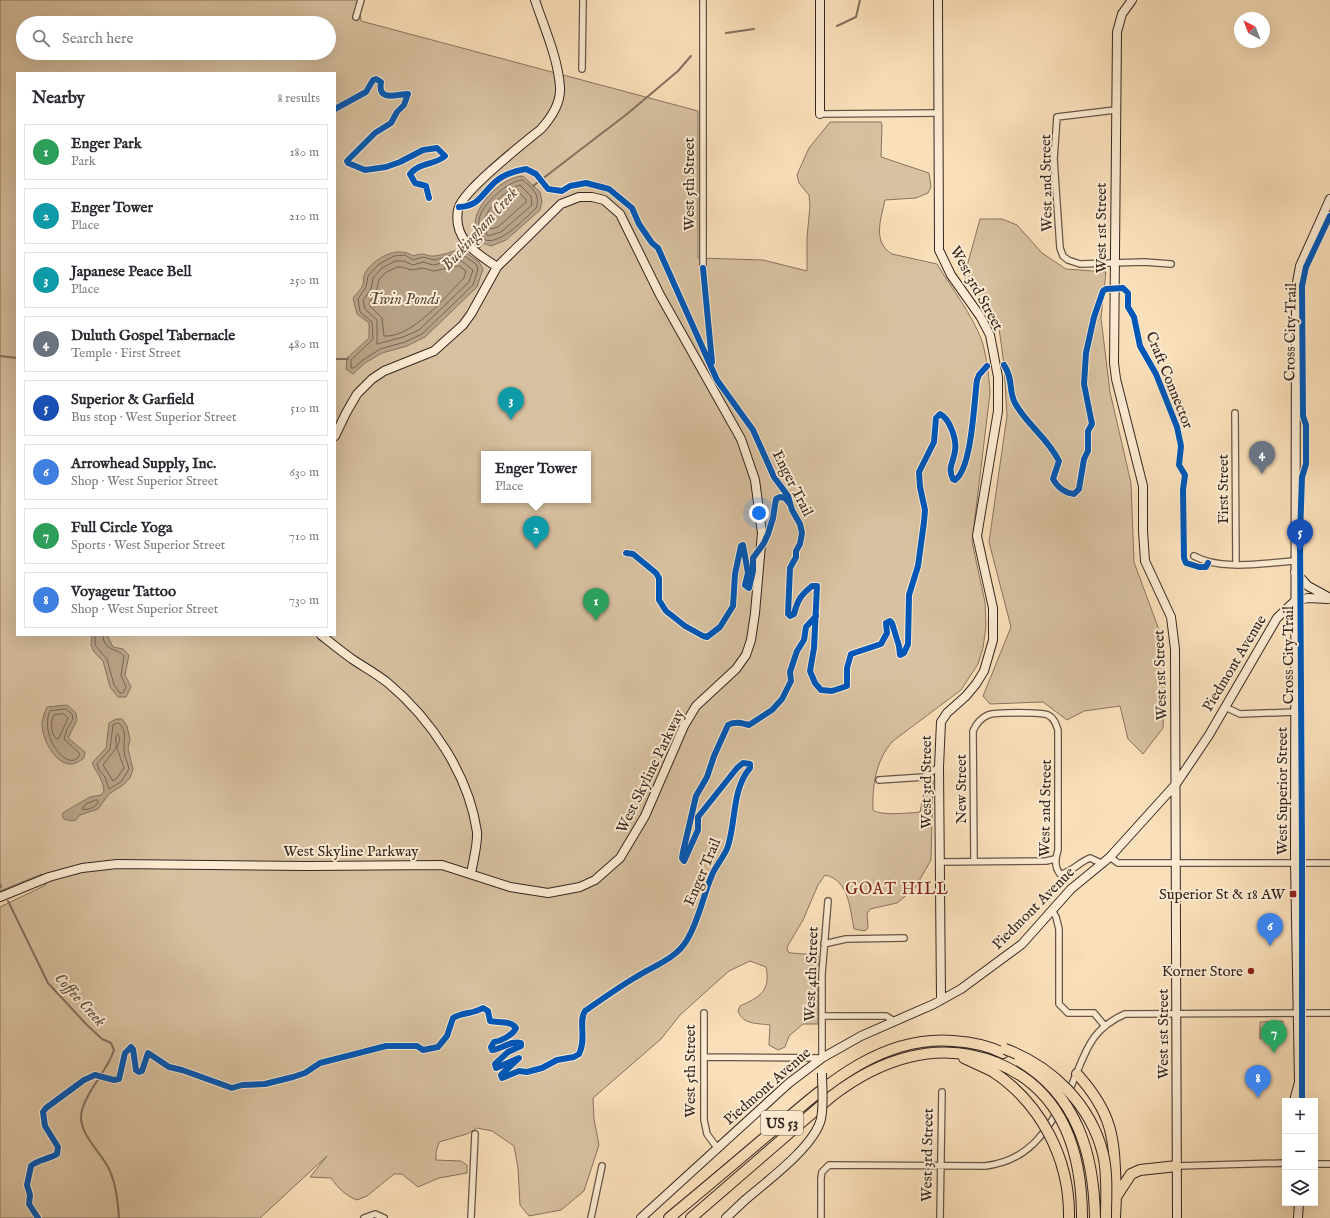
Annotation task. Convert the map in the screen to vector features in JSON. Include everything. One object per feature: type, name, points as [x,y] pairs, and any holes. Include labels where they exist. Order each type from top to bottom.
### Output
[{"type":"highway","name":"US 53","points":[[669,1218],[834,1080],[867,1059],[928,1037],[960,1037],[987,1042],[1004,1051]]},
{"type":"highway","points":[[1004,1051],[1030,1068],[1042,1078],[1061,1097],[1072,1114],[1083,1138],[1089,1158],[1095,1192],[1095,1218]]},
{"type":"highway","points":[[1004,1051],[1032,1061],[1057,1079],[1071,1094],[1090,1120],[1103,1155],[1106,1169],[1106,1218]]},
{"type":"highway","name":"US 53","points":[[691,1218],[839,1090],[878,1067],[904,1057],[926,1053],[949,1052],[994,1067]]},
{"type":"highway","points":[[994,1067],[1028,1102],[1052,1138],[1062,1170],[1069,1218]]},
{"type":"highway","points":[[994,1067],[1017,1073],[1037,1089],[1050,1104],[1065,1127],[1072,1144],[1079,1170],[1082,1218]]},
{"type":"highway","points":[[1077,1074],[1094,1092],[1103,1107],[1112,1132],[1116,1197],[1115,1218]]},
{"type":"highway","points":[[1116,1197],[1131,1174],[1140,1170],[1177,1166]]},
{"type":"street","points":[[356,17],[361,0]]},
{"type":"street","points":[[497,267],[470,246],[458,226],[459,207],[468,193],[541,129],[549,120],[558,101],[560,88],[556,64],[534,0]]},
{"type":"street","points":[[582,69],[583,0]]},
{"type":"street","name":"West 5th Street","points":[[703,0],[703,268]]},
{"type":"street","points":[[820,0],[820,114],[938,113]]},
{"type":"street","name":"West 3rd Street","points":[[938,0],[939,250],[951,275],[980,316],[990,335],[998,377],[998,412],[977,536],[993,608],[993,640],[984,671],[976,684],[966,696],[947,713],[941,722],[939,766],[941,1000]]},
{"type":"street","name":"West 1st Street","points":[[1132,0],[1122,14],[1117,32],[1115,110],[1116,264],[1112,348],[1116,379],[1143,486],[1143,532],[1145,561],[1165,603],[1174,630],[1176,784],[1177,1218]]},
{"type":"street","name":"West 2nd Street","points":[[1115,110],[1057,117],[1054,159],[1060,248],[1063,256],[1076,263],[1116,264]]},
{"type":"street","name":"West Skyline Parkway","points":[[0,897],[49,877],[82,868],[117,864],[308,866],[442,865],[510,887],[548,893],[580,887],[600,876],[620,858],[644,816],[684,726],[696,706],[736,668],[746,655],[751,640],[755,613],[762,534],[755,480],[739,434],[660,295],[625,223],[612,205],[604,200],[592,197],[580,197],[561,204],[497,267],[472,314],[463,326],[434,351],[384,371],[372,379],[357,394],[336,434]]},
{"type":"street","name":"West Superior Street","points":[[1295,1098],[1299,1082],[1299,1012],[1295,863],[1296,288],[1302,260],[1330,199]]},
{"type":"street","points":[[1116,264],[1144,262],[1171,264]]},
{"type":"street","name":"First Street","points":[[1235,413],[1236,564]]},
{"type":"street","points":[[1194,556],[1208,562],[1236,564],[1295,561]]},
{"type":"street","points":[[1295,572],[1308,586],[1330,599]]},
{"type":"street","points":[[1295,601],[1308,598],[1330,599]]},
{"type":"street","name":"Piedmont Avenue","points":[[641,1218],[789,1083],[822,1058],[894,1021],[941,1000],[974,981],[1010,955],[1034,931],[1071,889],[1110,857],[1176,784],[1225,706],[1277,618],[1295,601]]},
{"type":"street","points":[[322,636],[352,659],[388,682],[423,719],[444,747],[462,782],[471,807],[477,833],[471,874]]},
{"type":"street","points":[[1225,706],[1240,714],[1296,712]]},
{"type":"street","name":"West 2nd Street","points":[[980,720],[995,713],[1041,712],[1052,718],[1058,730],[1058,850],[1055,859],[1057,870],[1060,874],[1065,874],[1084,860],[1090,858],[1103,864]]},
{"type":"street","name":"New Street","points":[[974,860],[973,730],[980,720]]},
{"type":"street","points":[[879,780],[924,777],[939,766]]},
{"type":"street","points":[[1110,857],[1118,863],[1330,863]]},
{"type":"street","points":[[941,862],[974,860],[1046,861],[1055,859]]},
{"type":"street","name":"West 4th Street","points":[[726,1218],[804,1148],[816,1133],[822,1114],[824,944],[828,901]]},
{"type":"street","points":[[1052,910],[1056,917],[1059,929],[1060,1004],[1068,1013],[1094,1013],[1104,1025]]},
{"type":"street","points":[[824,944],[846,939],[904,938]]},
{"type":"street","name":"West 5th Street","points":[[704,1013],[705,1125],[708,1137],[718,1149]]},
{"type":"street","points":[[821,1218],[821,1178],[825,1168],[834,1164],[993,1165],[1007,1161],[1025,1151],[1038,1140],[1049,1126],[1077,1074],[1091,1041],[1104,1025],[1125,1014],[1330,1013]]},
{"type":"street","points":[[822,1016],[886,1016],[894,1021]]},
{"type":"street","points":[[704,1057],[822,1058]]},
{"type":"street","name":"West 3rd Street","points":[[940,1218],[942,1092]]},
{"type":"street","points":[[471,1218],[475,1134]]},
{"type":"street","points":[[1177,1166],[1282,1163]]},
{"type":"street","points":[[1318,1164],[1330,1164]]},
{"type":"street","points":[[591,1218],[602,1166]]},
{"type":"street","points":[[1298,1206],[1298,1218]]},
{"type":"street","points":[[364,1218],[375,1214],[384,1218]]},
{"type":"shaded area","points":[[0,0],[359,0],[361,21],[698,111],[698,258],[763,260],[807,271],[807,238],[810,205],[809,195],[799,183],[797,175],[809,148],[830,122],[881,122],[881,157],[929,173],[931,187],[928,193],[916,198],[885,200],[880,222],[880,237],[886,249],[892,254],[937,264],[967,311],[982,341],[988,367],[990,393],[972,542],[985,602],[986,626],[983,648],[978,664],[961,690],[893,741],[887,748],[876,773],[873,792],[873,810],[882,813],[895,814],[920,812],[926,784],[930,779],[933,780],[931,860],[915,888],[897,903],[870,909],[867,914],[868,928],[865,931],[854,929],[847,896],[844,889],[833,878],[825,875],[818,885],[803,920],[787,947],[788,952],[791,953],[818,955],[818,1024],[803,1024],[789,1036],[785,1047],[778,1050],[769,1045],[770,1025],[747,1021],[740,1016],[738,1011],[740,1006],[758,996],[765,988],[767,982],[766,967],[750,961],[729,971],[680,1015],[661,1039],[593,1098],[594,1119],[599,1145],[584,1191],[561,1210],[529,1216],[520,1205],[518,1168],[514,1146],[492,1131],[477,1128],[467,1134],[439,1142],[436,1152],[436,1160],[461,1161],[467,1165],[467,1173],[439,1178],[418,1187],[402,1174],[394,1174],[367,1196],[357,1200],[342,1191],[331,1178],[310,1177],[327,1156],[260,1218],[0,1218],[0,907],[46,885],[42,874],[0,891]]},
{"type":"shaded area","points":[[980,219],[1002,219],[1017,225],[1042,253],[1066,269],[1106,272],[1101,318],[1110,392],[1131,483],[1134,562],[1159,630],[1165,678],[1163,728],[1143,754],[1128,739],[1120,706],[1084,711],[1067,720],[1043,702],[990,704],[983,696],[1011,627],[989,542],[1007,416],[1004,365],[999,328],[964,277]]},
{"type":"shaded area","points":[[1283,1021],[1283,1038],[1260,1039],[1260,1022]]},
{"type":"water","points":[[523,176],[540,192],[542,202],[540,210],[506,240],[491,246],[482,243],[475,229],[479,209],[484,201],[506,181]]},
{"type":"water","name":"Twin Ponds","points":[[460,248],[479,262],[483,269],[477,287],[425,337],[407,346],[382,353],[365,363],[353,374],[346,369],[347,358],[369,338],[369,323],[357,314],[353,298],[362,287],[364,274],[374,262],[387,255],[400,252],[413,256],[423,254],[435,256]]},
{"type":"water","points":[[92,636],[108,636],[113,647],[123,649],[129,655],[125,675],[131,687],[126,697],[118,697],[110,687],[103,661],[94,652],[91,645]]},
{"type":"water","points":[[67,705],[76,713],[77,720],[68,738],[85,752],[84,758],[71,764],[63,762],[53,754],[46,741],[42,728],[42,720],[47,707]]},
{"type":"water","points":[[116,719],[122,719],[127,726],[130,739],[128,749],[133,769],[130,778],[123,785],[109,794],[98,809],[80,815],[76,820],[72,821],[64,819],[62,815],[64,812],[90,797],[101,795],[104,791],[101,780],[92,763],[106,748],[109,723]]},
{"type":"waterway","name":"Buckingham Creek","points":[[837,26],[856,17],[860,0]]},
{"type":"waterway","name":"Buckingham Creek","points":[[726,33],[754,29]]},
{"type":"waterway","name":"Buckingham Creek","points":[[533,186],[627,114],[678,71],[691,56]]},
{"type":"waterway","name":"Buckingham Creek","points":[[477,250],[483,243]]},
{"type":"waterway","name":"Buckingham Creek","points":[[0,356],[16,358]]},
{"type":"waterway","name":"Buckingham Creek","points":[[336,359],[348,359]]},
{"type":"waterway","name":"Coffee Creek","points":[[8,901],[48,983],[87,1025],[102,1039],[111,1043],[114,1050],[107,1066],[85,1102],[81,1118],[85,1133],[111,1173],[116,1192],[119,1218]]},
{"type":"cycle path","points":[[336,108],[366,92],[373,80],[376,79],[381,82],[382,93],[386,95],[408,94],[404,105],[397,112],[391,123],[375,133],[347,161],[348,163],[365,170],[386,167],[400,162],[423,150],[437,148],[445,156],[437,161],[418,167],[410,174],[415,183],[426,186],[429,198]]},
{"type":"cycle path","name":"Enger Trail","points":[[459,207],[471,205],[501,177],[526,169],[536,174],[548,189],[562,191],[570,186],[586,183],[609,189],[632,208],[639,224],[652,243],[658,248],[717,380],[753,430],[774,477],[788,496],[792,510],[800,524],[802,533],[800,544],[796,551],[796,557],[790,568],[788,614],[790,616],[794,614],[803,595],[812,586],[817,586],[814,648],[810,671],[815,683],[821,690],[832,691],[847,686],[847,668],[851,654],[881,644],[887,633],[886,623],[890,621],[892,623],[899,646],[900,655],[904,653],[908,644],[909,595],[918,566],[925,510],[920,487],[919,472],[934,442],[936,418],[940,414],[950,425],[955,441],[951,475],[955,480],[961,473],[969,449],[977,380],[979,375],[987,366]]},
{"type":"cycle path","name":"Cross City Trail","points":[[1302,1098],[1300,535],[1302,477],[1306,464],[1306,425],[1303,416],[1302,286],[1306,267],[1330,216]]},
{"type":"cycle path","points":[[703,268],[712,362]]},
{"type":"cycle path","name":"Craft Connector","points":[[1004,365],[1009,375],[1015,403],[1025,418],[1049,445],[1059,461],[1053,479],[1062,489],[1074,494],[1079,489],[1084,459],[1088,451],[1088,431],[1092,424],[1084,384],[1086,353],[1094,317],[1103,291],[1106,289],[1123,288],[1128,293],[1128,307],[1134,317],[1140,346],[1156,374],[1177,427],[1181,446],[1179,465],[1185,475],[1183,490],[1184,558],[1186,563],[1199,567],[1206,567],[1208,563]]},
{"type":"cycle path","name":"Enger Trail","points":[[626,553],[633,554],[656,573],[659,578],[659,600],[666,611],[685,626],[707,637],[720,627],[733,606],[735,574],[741,546],[743,545],[748,573],[745,585],[749,588],[753,571],[753,558],[764,543],[768,534],[773,518],[776,499],[780,497],[785,498],[790,504]]},
{"type":"cycle path","name":"Enger Trail","points":[[38,1218],[29,1204],[30,1195],[27,1185],[31,1166],[36,1162],[57,1154],[58,1147],[45,1126],[43,1112],[46,1108],[84,1080],[95,1075],[114,1080],[119,1079],[125,1053],[131,1047],[133,1049],[136,1070],[139,1072],[142,1071],[148,1053],[169,1067],[182,1070],[232,1088],[242,1085],[265,1084],[293,1077],[305,1073],[320,1063],[386,1046],[417,1046],[423,1050],[438,1047],[447,1036],[453,1018],[483,1008],[488,1011],[490,1021],[511,1024],[516,1028],[506,1037],[494,1042],[491,1047],[492,1050],[517,1042],[521,1043],[521,1046],[508,1052],[495,1064],[496,1068],[519,1058],[501,1075],[502,1078],[519,1071],[527,1072],[542,1068],[557,1060],[574,1057],[579,1054],[582,1042],[582,1020],[585,1011],[623,985],[664,962],[677,952],[687,940],[695,924],[712,875],[728,846],[731,836],[737,795],[744,776],[750,768],[750,764],[743,763],[737,768],[698,817],[698,830],[684,861],[682,858],[683,852],[696,796],[707,777],[714,756],[728,725],[735,723],[749,725],[772,710],[782,699],[791,681],[790,672],[797,651],[804,640],[806,627],[816,616]]},
{"type":"place","name":"Japanese Peace Bell","points":[[511,420]]},
{"type":"place","name":"Duluth Gospel Tabernacle","points":[[1262,474]]},
{"type":"place","name":"Enger Tower","points":[[536,549]]},
{"type":"place","name":"Superior & Garfield","points":[[1300,552]]},
{"type":"place","name":"Enger Park","points":[[596,621]]},
{"type":"place","name":"Superior St & 18 AW","points":[[1293,894]]},
{"type":"place","name":"Arrowhead Supply, Inc.","points":[[1270,946]]},
{"type":"place","name":"Korner Store","points":[[1251,971]]},
{"type":"place","name":"Full Circle Yoga","points":[[1274,1053]]},
{"type":"place","name":"Voyageur Tattoo","points":[[1258,1098]]},
{"type":"district","name":"GOAT HILL","points":[[897,888]]}]
